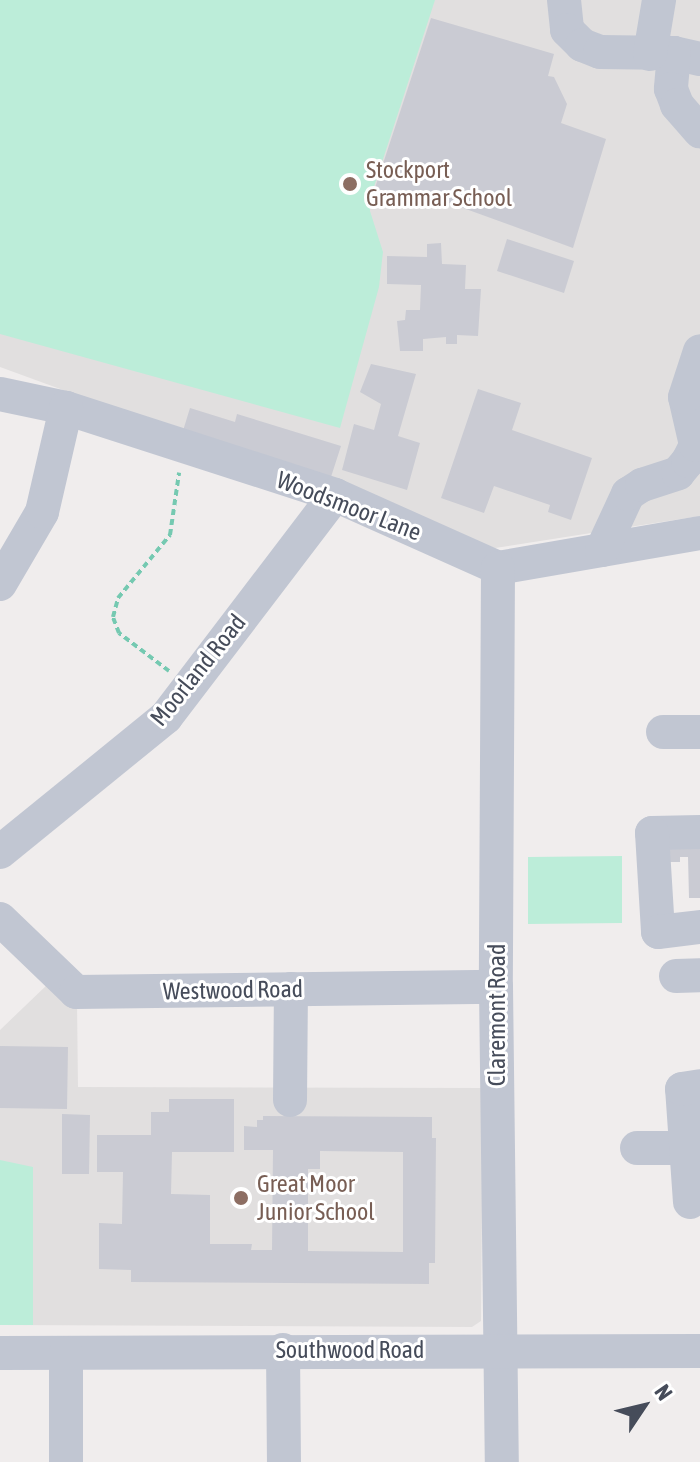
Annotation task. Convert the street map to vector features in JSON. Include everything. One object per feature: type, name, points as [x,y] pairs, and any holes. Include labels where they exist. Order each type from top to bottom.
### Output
[{"type":"street","points":[[564,0],[567,30],[582,45],[600,52],[675,55]]},
{"type":"street","points":[[659,0],[675,55],[671,89],[677,105],[700,131]]},
{"type":"street","points":[[602,550],[628,494],[642,485],[678,473],[696,445],[685,397],[700,351]]},
{"type":"street","name":"Woodsmoor Lane","points":[[0,394],[66,408],[335,495],[498,568]]},
{"type":"street","points":[[0,584],[42,512],[66,408]]},
{"type":"street","name":"Moorland Road","points":[[0,852],[166,717],[335,495]]},
{"type":"street","points":[[498,568],[700,533]]},
{"type":"street","name":"Claremont Road","points":[[498,568],[496,987],[502,1462]]},
{"type":"street","points":[[663,732],[700,732]]},
{"type":"street","points":[[700,832],[652,833],[658,932],[700,927]]},
{"type":"street","name":"Westwood Road","points":[[0,919],[76,992],[496,987]]},
{"type":"street","points":[[291,989],[292,1100]]},
{"type":"street","points":[[690,1202],[682,1089],[700,1086]]},
{"type":"street","points":[[637,1148],[687,1148]]},
{"type":"street","points":[[283,1350],[284,1462]]},
{"type":"street","name":"Southwood Road","points":[[0,1353],[700,1351]]},
{"type":"street","points":[[66,1353],[66,1462]]},
{"type":"path","points":[[183,447],[170,535],[118,598],[113,617],[119,633],[189,686]]},
{"type":"shaded area","name":"Stockport Grammar School","points":[[0,0],[700,0],[700,516],[495,548],[0,367]]},
{"type":"shaded area","name":"Great Moor Junior School","points":[[49,983],[77,1002],[78,1087],[483,1088],[481,1321],[472,1327],[0,1325],[0,1030]]},
{"type":"green space","points":[[0,0],[435,0],[370,199],[370,211],[383,252],[379,287],[340,428],[0,334]]},
{"type":"green space","points":[[622,856],[622,923],[528,924],[528,857]]},
{"type":"green space","points":[[0,1160],[33,1167],[33,1325],[0,1325]]},
{"type":"building","points":[[431,18],[554,54],[548,76],[554,77],[567,104],[561,123],[606,139],[573,248],[441,200],[438,209],[375,188]]},
{"type":"building","points":[[507,239],[574,261],[564,293],[497,271]]},
{"type":"building","points":[[441,243],[442,264],[466,265],[465,289],[481,289],[478,336],[457,335],[457,344],[446,344],[446,337],[423,339],[423,351],[400,351],[397,321],[405,320],[406,310],[420,310],[421,285],[387,284],[387,256],[427,257],[427,244]]},
{"type":"building","points":[[371,364],[416,374],[398,436],[420,443],[407,490],[342,470],[354,424],[374,430],[381,404],[360,392]]},
{"type":"building","points":[[478,389],[521,403],[512,430],[592,458],[571,520],[548,512],[550,505],[494,486],[484,513],[441,498]]},
{"type":"building","points":[[190,408],[235,422],[237,414],[341,446],[330,480],[182,434]]},
{"type":"building","points":[[700,847],[700,898],[689,898],[688,857],[680,857],[680,862],[667,862],[666,848]]},
{"type":"building","points":[[0,1046],[68,1047],[67,1109],[0,1108]]},
{"type":"building","points":[[169,1099],[234,1099],[234,1152],[172,1152],[171,1194],[210,1195],[210,1244],[252,1244],[251,1250],[272,1250],[273,1150],[244,1150],[244,1126],[257,1127],[257,1120],[263,1120],[263,1116],[432,1117],[432,1138],[436,1138],[435,1263],[429,1263],[429,1284],[131,1282],[131,1270],[99,1269],[99,1223],[122,1224],[123,1172],[97,1172],[97,1135],[151,1135],[151,1112],[169,1112]],"holes":[[[320,1151],[403,1152],[403,1252],[308,1251],[308,1169],[320,1169]]]},
{"type":"building","points":[[62,1114],[90,1115],[89,1174],[62,1174]]},
{"type":"place","name":"Stockport Grammar School","points":[[350,184]]},
{"type":"place","name":"Great Moor Junior School","points":[[241,1198]]}]
